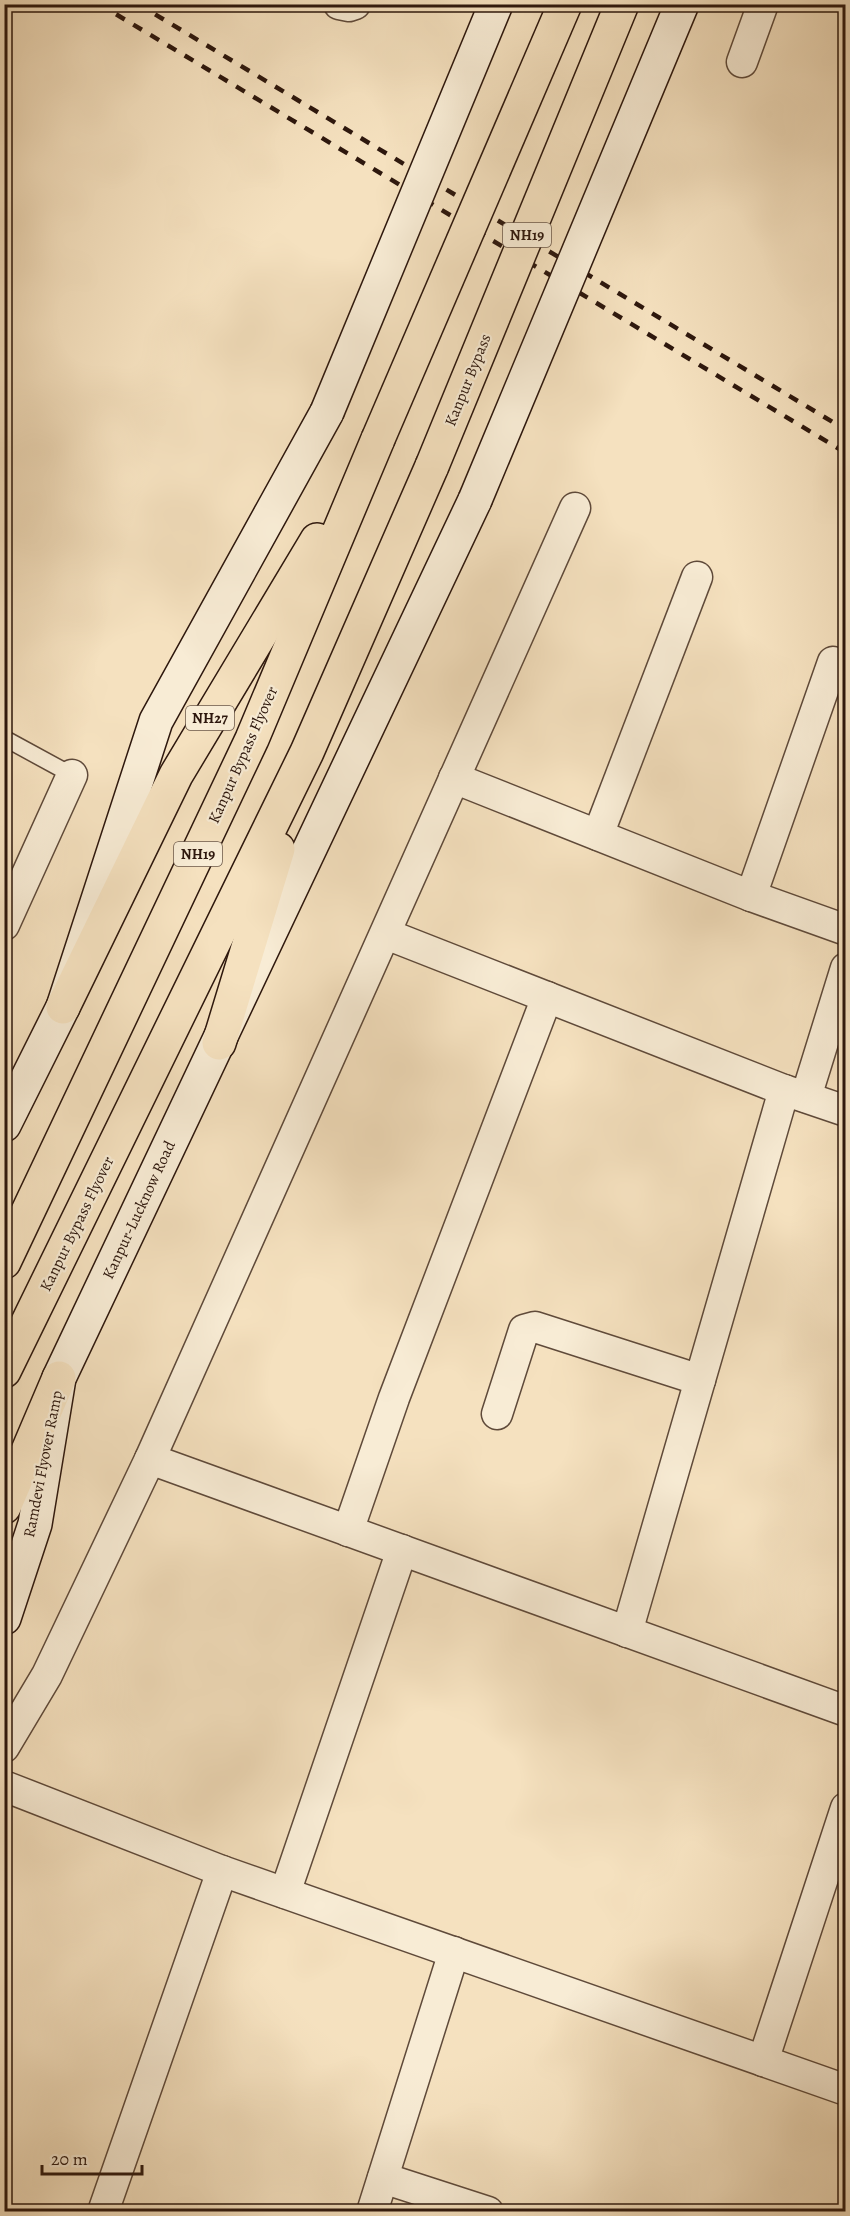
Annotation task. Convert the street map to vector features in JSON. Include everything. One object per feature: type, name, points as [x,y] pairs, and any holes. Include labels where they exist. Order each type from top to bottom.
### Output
[{"type":"highway","name":"NH19","points":[[378,439],[565,4]]},
{"type":"highway","name":"Kanpur Bypass","points":[[307,752],[432,466],[622,4]]},
{"type":"highway","name":"NH27","points":[[63,1006],[176,775],[378,439]]},
{"type":"highway","name":"Kanpur Bypass Flyover","points":[[4,1262],[252,739],[378,439]]},
{"type":"highway","name":"Kanpur Bypass Flyover","points":[[4,1371],[307,752]]},
{"type":"highway","points":[[219,1042],[307,752]]},
{"type":"highway","points":[[4,1507],[59,1378]]},
{"type":"main road","points":[[63,1006],[156,721],[327,412],[496,4]]},
{"type":"main road","name":"Kanpur-Lucknow Road","points":[[59,1378],[475,500],[682,4]]},
{"type":"main road","name":"NH27","points":[[4,1125],[63,1006]]},
{"type":"main road","name":"Ramdevi Flyover Ramp","points":[[4,1618],[35,1524],[59,1378]]},
{"type":"street","points":[[339,4],[350,6],[355,4]]},
{"type":"street","points":[[742,62],[763,4]]},
{"type":"street","points":[[4,1747],[47,1675],[150,1459],[575,508]]},
{"type":"street","points":[[598,835],[697,577]]},
{"type":"street","points":[[751,896],[833,662]]},
{"type":"street","points":[[4,926],[72,776]]},
{"type":"street","points":[[454,777],[751,896],[846,930]]},
{"type":"street","points":[[386,934],[795,1094],[846,1111]]},
{"type":"street","points":[[627,1632],[700,1380],[795,1094],[846,968]]},
{"type":"street","points":[[348,1531],[394,1398],[547,998]]},
{"type":"street","points":[[497,1414],[524,1330],[535,1327],[700,1380]]},
{"type":"street","points":[[150,1459],[846,1711]]},
{"type":"street","points":[[285,1893],[402,1550]]},
{"type":"street","points":[[4,1786],[222,1871],[846,2090]]},
{"type":"street","points":[[763,2061],[846,1808]]},
{"type":"street","points":[[103,2211],[222,1871]]},
{"type":"street","points":[[372,2211],[454,1952]]},
{"type":"street","points":[[383,2178],[488,2211]]},
{"type":"lane","points":[[4,738],[72,776]]},
{"type":"railway","points":[[99,4],[846,453]]},
{"type":"railway","points":[[138,4],[846,430]]}]
